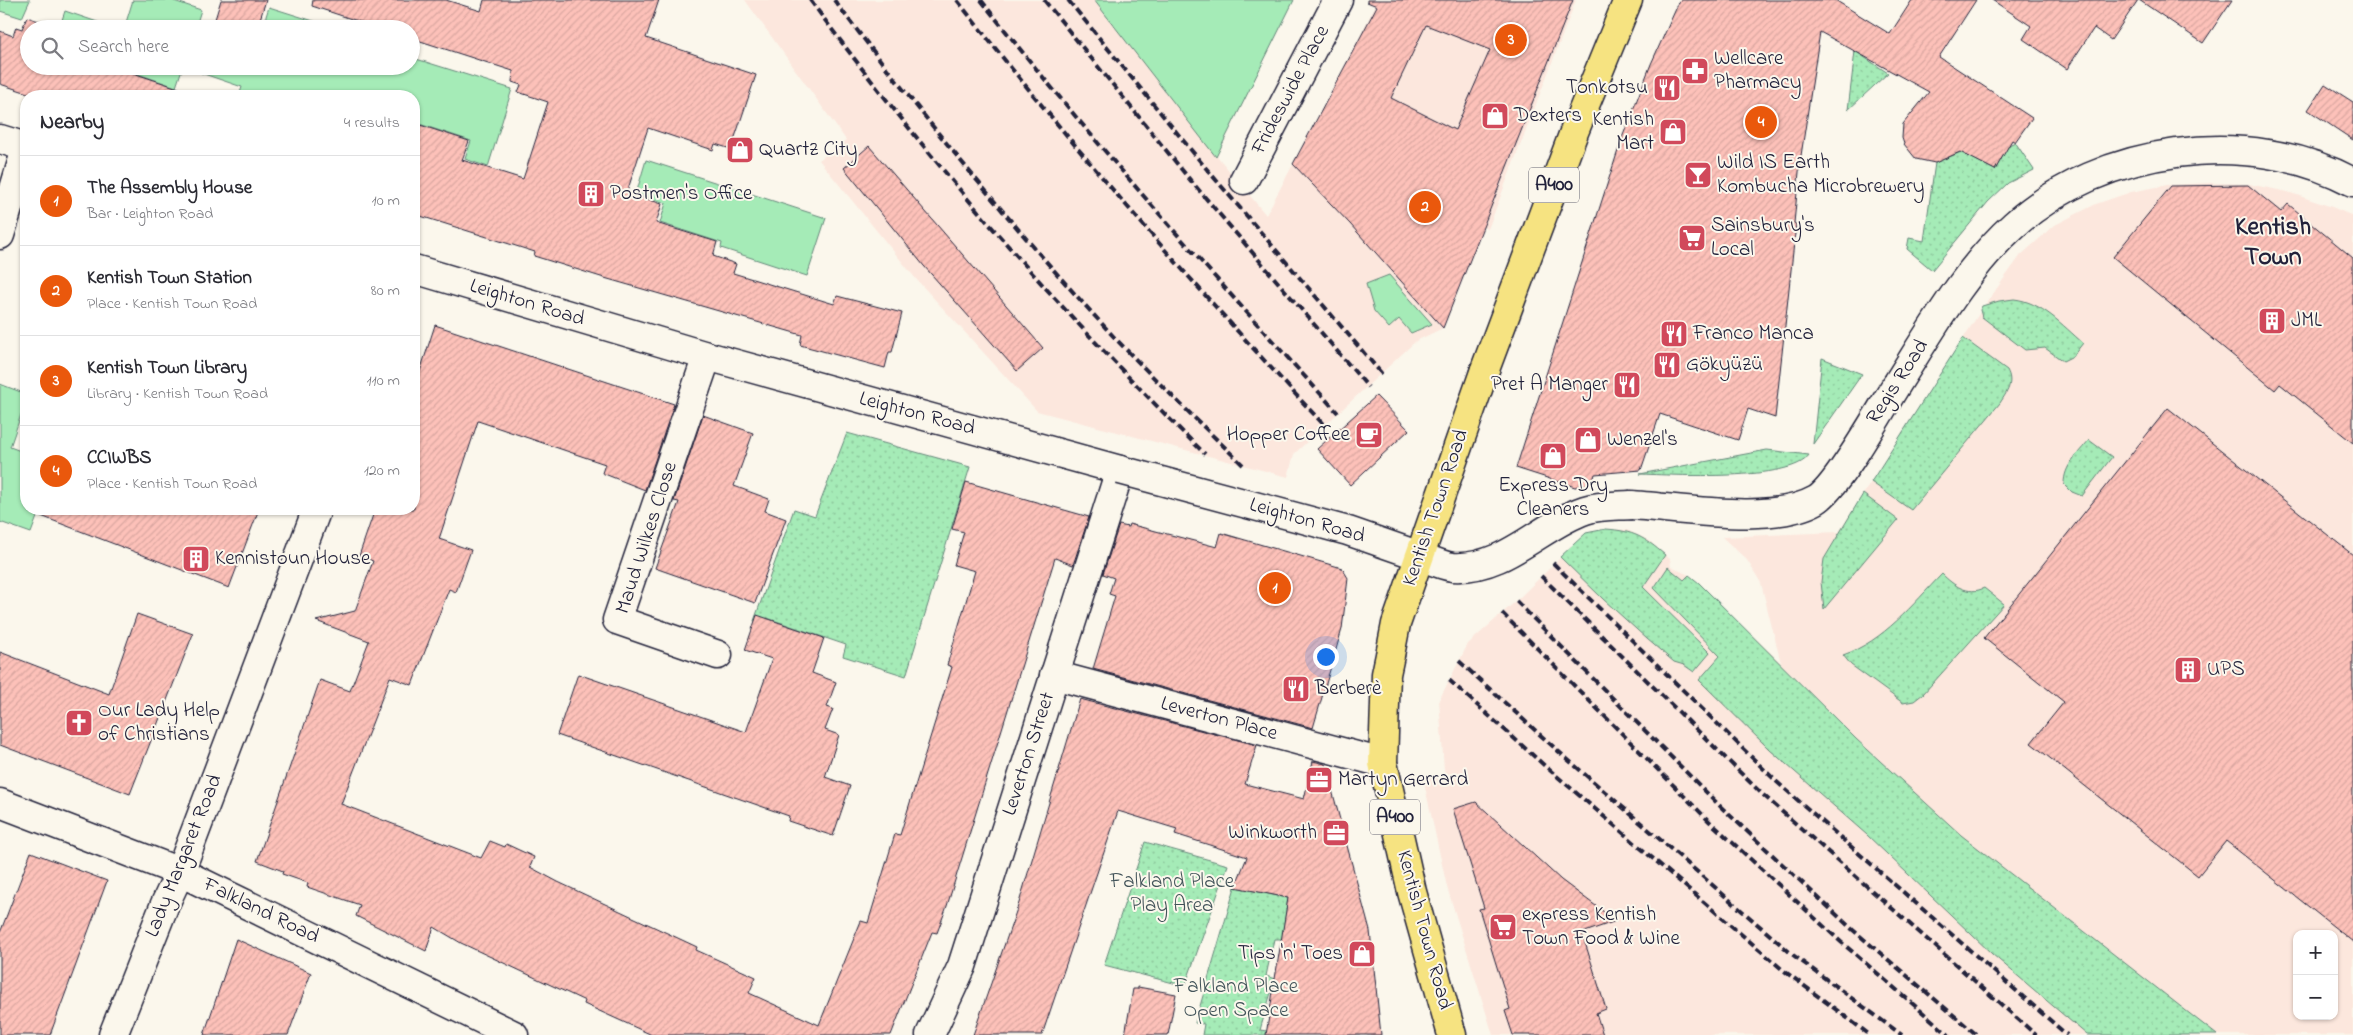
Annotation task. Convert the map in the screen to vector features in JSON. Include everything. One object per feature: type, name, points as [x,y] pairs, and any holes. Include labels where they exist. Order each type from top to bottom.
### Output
[{"type":"main road","name":"Kentish Town Road","points":[[1452,1035],[1412,892],[1383,763],[1386,674],[1396,624],[1484,372],[1574,132],[1628,0]]},
{"type":"street","name":"Frideswide Place","points":[[1244,180],[1338,0]]},
{"type":"street","points":[[0,139],[20,146]]},
{"type":"street","name":"Regis Road","points":[[1420,556],[1452,567],[1500,558],[1584,510],[1602,506],[1631,505],[1712,512],[1758,512],[1796,508],[1818,499],[1838,477],[1921,346],[1979,261],[2014,225],[2038,206],[2071,185],[2100,172],[2166,155],[2201,151],[2241,152],[2290,159],[2342,176],[2353,182]]},
{"type":"street","points":[[0,235],[20,168]]},
{"type":"street","name":"Leighton Road","points":[[420,271],[707,356],[1348,531],[1420,556]]},
{"type":"street","name":"Maud Wilkes Close","points":[[707,356],[617,620],[718,655]]},
{"type":"street","name":"Leverton Street","points":[[930,1035],[962,966],[1120,470]]},
{"type":"street","name":"Lady Margaret Road","points":[[113,1035],[165,904],[180,872],[314,515]]},
{"type":"street","name":"Leverton Place","points":[[1054,675],[1383,763]]},
{"type":"street","name":"Falkland Road","points":[[0,803],[180,872],[366,961],[514,1035]]},
{"type":"shaded area","points":[[745,0],[1294,0],[1217,156],[1266,215],[1342,73],[1378,0],[1576,0],[1488,229],[1483,227],[1443,328],[1416,341],[1294,454],[1288,477],[1037,411],[916,279],[819,160],[846,140]]},
{"type":"shaded area","points":[[2249,184],[2288,192],[2353,216],[2353,1035],[1493,1035],[1447,887],[1423,778],[1446,775],[1444,770],[1439,700],[1468,644],[1516,601],[1586,533],[1606,529],[1627,530],[1648,540],[1670,559],[1671,567],[1689,575],[1781,663],[1761,583],[1747,560],[1722,537],[1839,532],[1984,306],[2021,255],[2055,225],[2096,204],[2131,192],[2167,185]]},
{"type":"green space","points":[[0,0],[30,0],[22,18],[0,11]]},
{"type":"green space","points":[[133,0],[171,0],[201,10],[198,20],[127,20]]},
{"type":"green space","points":[[1094,0],[1294,0],[1216,157]]},
{"type":"green space","points":[[269,7],[310,20],[265,20]]},
{"type":"green space","points":[[65,11],[92,20],[62,20]]},
{"type":"green space","points":[[1855,51],[1888,73],[1848,110]]},
{"type":"green space","points":[[420,60],[512,89],[488,167],[465,159],[471,141],[420,124],[420,90],[241,90],[242,87],[207,75],[420,75]]},
{"type":"green space","points":[[141,75],[180,75],[176,87]]},
{"type":"green space","points":[[2015,142],[2034,170],[2008,183],[1988,202],[1932,270],[1907,249],[1909,238],[1924,241],[1935,163],[1961,152],[1995,170],[2009,145]]},
{"type":"green space","points":[[646,160],[826,218],[807,276],[721,248],[722,243],[660,223],[666,203],[636,194]]},
{"type":"green space","points":[[1389,275],[1432,324],[1411,333],[1399,319],[1389,328],[1374,311],[1366,284]]},
{"type":"green space","points":[[2014,299],[2043,309],[2083,343],[2073,356],[2063,361],[2045,348],[2025,350],[1982,317],[1980,310],[1982,306]]},
{"type":"green space","points":[[1963,338],[2007,370],[2010,379],[2009,387],[2000,403],[1911,510],[1871,482]]},
{"type":"green space","points":[[1822,358],[1862,374],[1813,444]]},
{"type":"green space","points":[[0,384],[20,392],[20,418],[10,447],[20,451],[20,515],[38,515],[31,533],[0,522]]},
{"type":"green space","points":[[847,433],[970,467],[906,676],[843,656],[846,645],[767,618],[765,625],[754,621],[794,509],[815,516]]},
{"type":"green space","points":[[2089,440],[2112,457],[2082,496],[2072,492],[2064,484],[2069,465]]},
{"type":"green space","points":[[1767,450],[1809,455],[1798,464],[1780,470],[1756,473],[1703,476],[1640,474]]},
{"type":"green space","points":[[1863,494],[1898,520],[1824,609],[1821,582],[1824,559]]},
{"type":"green space","points":[[1606,529],[1624,531],[1638,536],[1665,555],[1643,587],[1710,653],[1694,672],[1684,665],[1674,662],[1647,639],[1560,557],[1586,533]]},
{"type":"green space","points":[[1668,567],[1684,580],[1689,575],[1699,583],[1856,739],[1961,835],[2217,1035],[2087,1035],[1992,954],[1867,835],[1770,750],[1699,680],[1720,656],[1654,588]]},
{"type":"green space","points":[[1942,574],[1951,582],[1967,590],[1972,591],[1984,588],[2004,604],[1923,694],[1914,701],[1903,703],[1851,665],[1843,655],[1872,641],[1897,621]]},
{"type":"green space","name":"Falkland Place Play Area","points":[[1145,842],[1228,865],[1185,986],[1104,965]]},
{"type":"green space","name":"Falkland Place Open Space","points":[[1235,887],[1288,898],[1282,939],[1274,939],[1266,976],[1275,979],[1260,1030],[1267,1031],[1266,1035],[1202,1035],[1204,1024],[1195,1023]]},
{"type":"building","points":[[221,0],[266,0],[260,20],[215,20]]},
{"type":"building","points":[[313,0],[446,0],[481,11],[484,0],[659,0],[646,38],[756,75],[731,149],[715,144],[713,150],[648,128],[627,192],[662,204],[656,223],[717,242],[713,256],[736,264],[733,273],[834,304],[837,296],[902,313],[892,352],[889,352],[885,368],[800,345],[802,335],[601,277],[534,256],[535,252],[420,216],[420,125],[469,141],[462,160],[523,179],[548,102],[518,92],[521,85],[512,82],[513,71],[420,41],[420,20],[355,20],[312,6]]},
{"type":"building","points":[[1367,0],[1573,0],[1443,328],[1350,224],[1293,164],[1377,6],[1367,2]],"holes":[[[1426,25],[1490,50],[1455,130],[1391,98]]]},
{"type":"building","points":[[1680,0],[1835,0],[1890,34],[1912,0],[1976,0],[1939,57],[2032,118],[2015,142],[2012,140],[1995,170],[1960,152],[1935,163],[1916,159],[1904,144],[1902,138],[1903,124],[1929,92],[1820,32],[1800,162],[1794,223],[1796,224],[1775,418],[1748,409],[1738,440],[1660,414],[1641,470],[1595,474],[1592,484],[1575,487],[1516,468],[1622,138],[1651,64]]},
{"type":"building","points":[[1992,0],[2138,0],[2111,40],[2094,28],[2067,69],[2023,39],[2031,26]]},
{"type":"building","points":[[2139,0],[2232,0],[2203,43]]},
{"type":"building","points":[[16,27],[20,28],[20,75],[139,75],[184,90],[20,90],[0,84],[0,31],[13,36]]},
{"type":"building","points":[[2325,84],[2353,102],[2353,140],[2308,110]]},
{"type":"building","points":[[869,146],[1043,348],[1017,371],[924,266],[844,168]]},
{"type":"building","name":"JML","points":[[2248,185],[2281,212],[2288,204],[2353,258],[2353,443],[2280,384],[2275,390],[2113,257],[2171,186]]},
{"type":"building","points":[[435,325],[674,404],[645,490],[602,473],[605,464],[478,421],[439,539],[471,550],[456,592],[449,589],[412,685],[390,677],[341,804],[481,858],[490,841],[505,847],[506,844],[534,857],[530,867],[558,882],[697,947],[696,950],[756,977],[749,993],[819,1025],[861,921],[868,923],[895,834],[900,835],[952,667],[947,665],[975,571],[954,565],[964,532],[952,529],[966,482],[1089,517],[1073,565],[1055,558],[947,906],[937,933],[932,932],[891,1035],[652,1035],[584,1004],[585,1001],[461,943],[434,927],[426,951],[356,916],[360,905],[307,887],[308,883],[282,874],[283,871],[257,861],[320,680],[350,691],[369,641],[316,621],[355,611],[373,561],[359,556],[373,515],[420,515],[420,371]]},
{"type":"building","points":[[1376,396],[1409,430],[1350,485],[1317,449]]},
{"type":"building","name":"UPS","points":[[2168,408],[2353,555],[2353,942],[2226,841],[2198,876],[2031,743],[2064,702],[1984,638]]},
{"type":"building","points":[[703,415],[753,433],[734,486],[769,499],[765,511],[786,519],[755,603],[655,568],[679,502],[674,501]]},
{"type":"building","name":"Kennistoun House","points":[[38,515],[257,515],[229,588]]},
{"type":"building","points":[[1129,524],[1217,547],[1221,533],[1342,568],[1348,578],[1342,629],[1313,728],[1093,669],[1115,596],[1109,594],[1114,578],[1103,574],[1119,525],[1128,527]]},
{"type":"building","name":"Our Lady Help of Christians","points":[[137,614],[193,634],[130,794],[0,745],[0,652],[109,694]]},
{"type":"building","points":[[757,615],[824,638],[812,673],[836,682],[827,707],[833,709],[825,730],[839,735],[825,777],[850,786],[833,836],[788,821],[789,816],[557,735],[578,674],[746,732],[772,659],[745,650]]},
{"type":"building","points":[[1080,699],[1257,745],[1245,784],[1304,799],[1313,761],[1325,764],[1370,931],[1381,1035],[1266,1035],[1288,898],[1235,887],[1247,857],[1175,834],[1177,829],[1118,811],[1042,1035],[973,1035],[1019,903]]},
{"type":"building","points":[[1476,802],[1561,880],[1616,921],[1582,933],[1606,1009],[1596,1013],[1603,1035],[1513,1035],[1505,1011],[1510,1009],[1479,909],[1484,908],[1453,809]]},
{"type":"building","points":[[31,852],[107,881],[50,1035],[0,1035],[0,933]]},
{"type":"building","points":[[236,939],[311,973],[288,1035],[204,1035]]},
{"type":"building","points":[[1138,987],[1176,994],[1168,1035],[1125,1035],[1133,989],[1138,989]]},
{"type":"railway","points":[[810,0],[902,119],[998,235],[1099,346],[1205,454]]},
{"type":"railway","points":[[834,0],[901,87],[1041,256],[1115,338],[1244,466]]},
{"type":"railway","points":[[957,0],[1045,110],[1136,217],[1324,425]]},
{"type":"railway","points":[[981,0],[1111,158],[1338,413]]},
{"type":"railway","points":[[1044,0],[1191,181],[1368,387]]},
{"type":"railway","points":[[1068,0],[1205,167],[1382,374]]},
{"type":"railway","points":[[1553,563],[1777,782],[2067,1035]]},
{"type":"railway","points":[[1541,576],[1762,794],[2036,1035]]},
{"type":"railway","points":[[1516,601],[1721,807],[1853,930],[1977,1035]]},
{"type":"railway","points":[[1502,613],[1709,821],[1841,942],[1949,1035]]},
{"type":"railway","points":[[1459,661],[1558,751],[1793,955],[1902,1035]]},
{"type":"railway","points":[[1449,680],[1545,766],[1783,970],[1870,1035]]},
{"type":"place","name":"Kentish Town Library","points":[[1511,40]]},
{"type":"place","name":"Wellcare Pharmacy","points":[[1695,71]]},
{"type":"place","name":"Tonkotsu","points":[[1667,88]]},
{"type":"place","name":"Dexters","points":[[1495,116]]},
{"type":"place","name":"CCIWBS","points":[[1761,122]]},
{"type":"place","name":"Kentish Mart","points":[[1673,132]]},
{"type":"place","name":"Quartz City","points":[[740,150]]},
{"type":"place","name":"Wild IS Earth Kombucha Microbrewery","points":[[1698,175]]},
{"type":"place","name":"Postmen's Office","points":[[591,194]]},
{"type":"place","name":"Kentish Town Station","points":[[1425,207]]},
{"type":"place","name":"Sainsbury's Local","points":[[1692,238]]},
{"type":"place","name":"JML","points":[[2272,321]]},
{"type":"place","name":"Franco Manca","points":[[1674,334]]},
{"type":"place","name":"Gökyüzü","points":[[1667,365]]},
{"type":"place","name":"Pret A Manger","points":[[1627,385]]},
{"type":"place","name":"Hopper Coffee","points":[[1369,435]]},
{"type":"place","name":"Wenzel's","points":[[1588,440]]},
{"type":"place","name":"Express Dry Cleaners","points":[[1553,456]]},
{"type":"place","name":"Kennistoun House","points":[[196,559]]},
{"type":"place","name":"The Assembly House","points":[[1275,588]]},
{"type":"place","name":"UPS","points":[[2188,670]]},
{"type":"place","name":"Berberè","points":[[1296,689]]},
{"type":"place","name":"Our Lady Help of Christians","points":[[79,723]]},
{"type":"place","name":"Martyn Gerrard","points":[[1319,780]]},
{"type":"place","name":"Winkworth","points":[[1336,833]]},
{"type":"place","name":"express Kentish Town Food & Wine","points":[[1503,927]]},
{"type":"place","name":"Tips 'n' Toes","points":[[1362,954]]},
{"type":"district","name":"Kentish Town","points":[[2273,243]]}]
